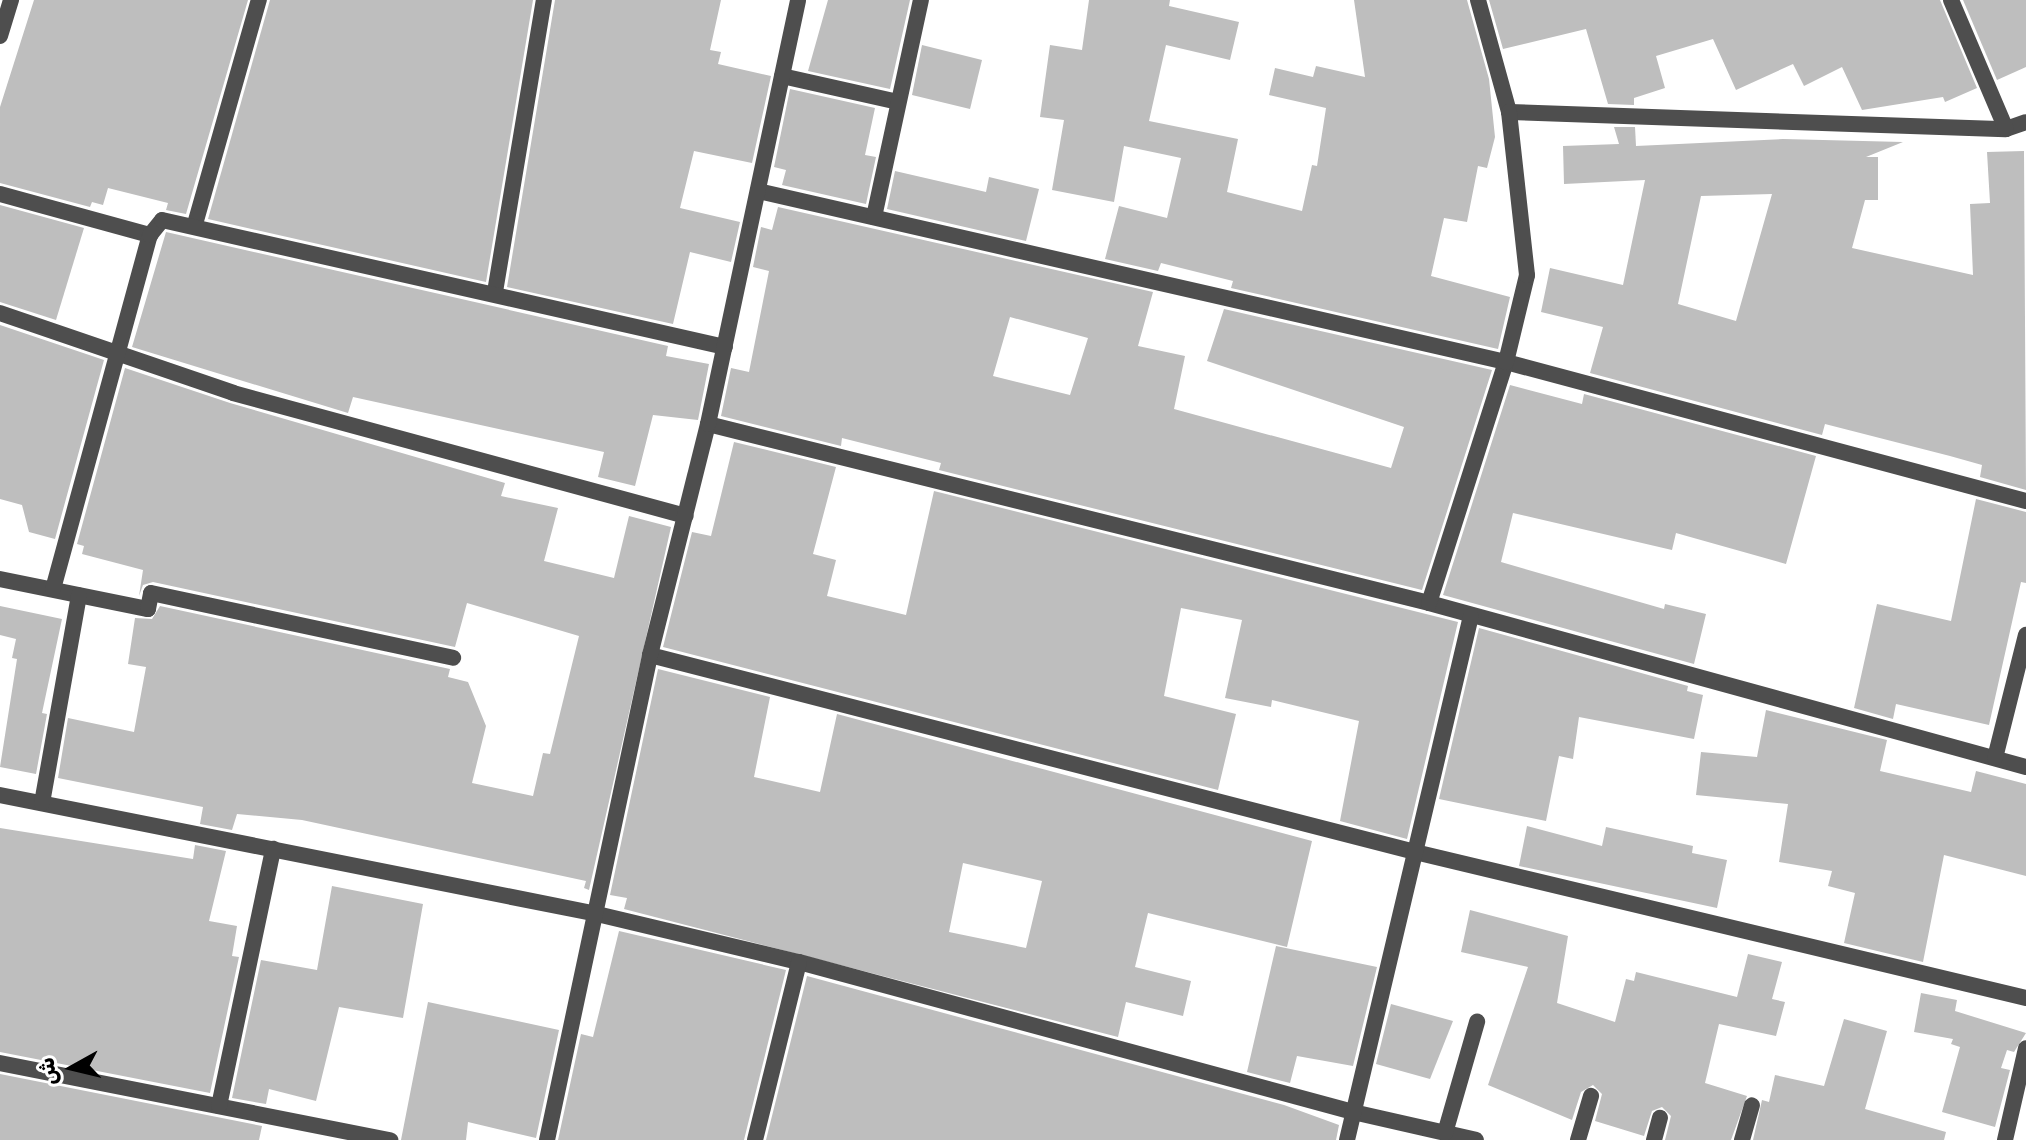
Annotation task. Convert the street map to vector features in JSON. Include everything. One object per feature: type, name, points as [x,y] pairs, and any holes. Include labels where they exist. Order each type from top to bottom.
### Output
[{"type":"street","points":[[0,36],[11,0]]},
{"type":"street","points":[[195,224],[259,0]]},
{"type":"street","points":[[495,292],[544,0]]},
{"type":"street","points":[[547,1140],[650,655],[708,424],[798,0]]},
{"type":"street","points":[[874,217],[921,0]]},
{"type":"street","points":[[1429,603],[1506,362],[1527,275],[1509,112],[1478,0]]},
{"type":"street","points":[[1951,0],[2006,129]]},
{"type":"street","points":[[782,76],[898,102]]},
{"type":"street","points":[[1509,112],[2006,129],[2026,122]]},
{"type":"street","points":[[758,191],[1506,362],[2026,501]]},
{"type":"street","points":[[0,194],[150,235]]},
{"type":"street","points":[[53,589],[150,235],[166,219],[725,347]]},
{"type":"street","points":[[0,313],[119,356],[396,440],[686,516]]},
{"type":"street","points":[[708,424],[1429,603],[2026,767]]},
{"type":"street","points":[[0,579],[148,609],[151,593],[453,658]]},
{"type":"street","points":[[42,803],[79,595]]},
{"type":"street","points":[[1347,1140],[1471,616]]},
{"type":"street","points":[[1995,758],[2026,635]]},
{"type":"street","points":[[650,655],[1415,852],[2026,998]]},
{"type":"street","points":[[0,795],[597,914],[799,962],[1353,1112],[1476,1140]]},
{"type":"street","points":[[219,1106],[273,849]]},
{"type":"street","points":[[755,1140],[799,962]]},
{"type":"street","points":[[1445,1133],[1477,1022]]},
{"type":"street","points":[[2005,1140],[2026,1048]]},
{"type":"street","points":[[0,1063],[390,1140]]},
{"type":"street","points":[[1578,1140],[1591,1096]]},
{"type":"street","points":[[1742,1140],[1752,1105]]},
{"type":"street","points":[[1654,1140],[1660,1118]]},
{"type":"building","points":[[34,0],[248,0],[186,214],[166,210],[168,203],[108,188],[103,205],[92,202],[90,207],[0,183],[0,107]]},
{"type":"building","points":[[270,0],[533,0],[486,282],[208,219]]},
{"type":"building","points":[[555,0],[721,0],[710,50],[721,52],[718,64],[771,76],[752,163],[694,151],[680,208],[740,222],[731,262],[690,252],[673,324],[507,287]]},
{"type":"building","points":[[828,0],[910,0],[890,89],[808,71]]},
{"type":"building","points":[[1089,0],[1170,0],[1169,6],[1239,22],[1230,60],[1166,45],[1149,121],[1238,139],[1227,192],[1302,211],[1312,165],[1317,166],[1326,108],[1269,95],[1275,68],[1313,77],[1316,66],[1365,77],[1354,0],[1467,0],[1489,79],[1495,137],[1487,168],[1478,166],[1467,222],[1444,218],[1431,276],[1510,297],[1498,349],[1231,288],[1233,281],[1161,263],[1158,271],[1105,259],[1119,206],[1167,218],[1181,158],[1124,146],[1114,202],[1052,190],[1064,120],[1040,117],[1050,45],[1082,50]]},
{"type":"building","points":[[1489,0],[1940,0],[1977,88],[1945,102],[1943,97],[1862,110],[1842,67],[1804,86],[1793,64],[1736,90],[1713,39],[1656,56],[1665,88],[1634,98],[1634,105],[1608,104],[1586,29],[1503,49]]},
{"type":"building","points":[[1963,0],[2026,0],[2026,67],[1997,80]]},
{"type":"building","points":[[922,45],[982,60],[970,109],[912,95]]},
{"type":"building","points":[[790,89],[875,108],[865,155],[876,157],[866,204],[782,185],[786,170],[774,167]]},
{"type":"building","points":[[1614,127],[1635,127],[1636,146],[1783,139],[1903,142],[1866,157],[1878,157],[1878,200],[1865,200],[1852,248],[1973,275],[1970,204],[1990,203],[1987,152],[2024,151],[2026,490],[1980,477],[1982,465],[1950,456],[1825,424],[1822,435],[1590,373],[1603,327],[1541,312],[1550,268],[1623,285],[1645,180],[1564,184],[1563,146],[1619,144]],"holes":[[[1772,194],[1736,321],[1678,304],[1701,196]]]},
{"type":"building","points":[[895,171],[986,192],[989,177],[1039,189],[1026,241],[887,209]]},
{"type":"building","points":[[0,205],[84,228],[56,320],[0,302]]},
{"type":"building","points":[[778,207],[1153,292],[1138,346],[1185,356],[1174,409],[1391,468],[1404,427],[1207,361],[1224,309],[1492,370],[1422,590],[939,470],[941,463],[842,438],[841,446],[721,416],[731,368],[749,372],[769,271],[753,267],[761,227],[772,230]],"holes":[[[1010,317],[1088,338],[1070,395],[993,376]]]},
{"type":"building","points":[[166,232],[668,346],[666,356],[709,364],[698,420],[653,415],[635,486],[598,477],[604,452],[353,397],[348,413],[132,347]]},
{"type":"building","points":[[0,325],[104,360],[55,539],[29,532],[22,505],[0,499]]},
{"type":"building","points":[[125,368],[230,403],[505,483],[501,496],[558,508],[544,561],[614,578],[629,516],[671,527],[589,890],[584,888],[586,881],[302,820],[237,814],[232,830],[200,824],[203,807],[58,778],[68,718],[134,732],[146,667],[128,664],[135,618],[152,619],[160,606],[450,669],[448,677],[468,682],[486,726],[472,783],[533,796],[543,753],[550,754],[579,636],[467,603],[455,647],[153,582],[143,585],[139,596],[143,570],[82,554],[84,546],[77,544]]},
{"type":"building","points":[[1510,385],[1582,404],[1584,394],[1816,456],[1786,564],[1676,533],[1672,550],[1513,513],[1501,562],[1664,609],[1665,604],[1706,614],[1694,664],[1443,595]]},
{"type":"building","points":[[734,442],[836,467],[813,554],[836,560],[827,596],[906,615],[934,491],[1458,622],[1407,839],[1340,821],[1359,721],[1272,700],[1271,707],[1225,698],[1242,620],[1181,608],[1164,696],[1236,714],[1218,790],[663,647],[692,532],[711,536]]},
{"type":"building","points":[[1976,499],[2026,512],[2026,583],[2021,582],[1989,725],[1896,704],[1893,719],[1854,708],[1877,604],[1951,621]]},
{"type":"building","points":[[0,606],[62,619],[42,713],[47,714],[36,774],[0,767],[17,659],[12,658],[16,639],[0,635]]},
{"type":"building","points":[[1479,628],[1688,686],[1687,691],[1703,695],[1694,739],[1579,717],[1573,759],[1559,756],[1546,821],[1439,799]]},
{"type":"building","points":[[658,669],[770,697],[754,777],[820,792],[837,714],[1312,841],[1287,947],[1148,913],[1135,967],[1191,981],[1183,1016],[1126,1002],[1118,1037],[624,909],[627,898],[610,895]],"holes":[[[963,863],[1042,881],[1026,948],[949,932]]]},
{"type":"building","points":[[1766,710],[1887,740],[1880,771],[1971,792],[1976,771],[2026,784],[2026,876],[1944,855],[1923,962],[1844,943],[1855,893],[1828,886],[1832,871],[1779,862],[1788,804],[1696,795],[1701,752],[1757,757]]},
{"type":"building","points":[[1527,826],[1602,846],[1606,827],[1693,846],[1692,853],[1727,860],[1717,908],[1519,866]]},
{"type":"building","points":[[0,828],[193,859],[195,845],[226,851],[209,921],[237,926],[232,956],[239,957],[210,1093],[0,1052]]},
{"type":"building","points":[[332,886],[423,904],[403,1018],[339,1007],[316,1101],[269,1089],[266,1104],[232,1098],[261,960],[317,970]]},
{"type":"building","points":[[1470,910],[1568,936],[1557,1003],[1615,1022],[1626,979],[1634,981],[1636,972],[1737,997],[1748,954],[1782,962],[1772,999],[1785,1002],[1776,1036],[1719,1024],[1705,1083],[1747,1096],[1731,1140],[1665,1140],[1671,1116],[1662,1107],[1652,1111],[1644,1136],[1595,1121],[1602,1094],[1593,1085],[1581,1092],[1572,1120],[1488,1085],[1528,967],[1461,952]]},
{"type":"building","points":[[619,931],[786,970],[744,1140],[558,1140],[581,1034],[593,1037]]},
{"type":"building","points":[[1276,946],[1377,967],[1353,1066],[1297,1056],[1290,1083],[1247,1072]]},
{"type":"building","points":[[807,976],[1284,1105],[1339,1125],[1336,1140],[766,1140]]},
{"type":"building","points":[[1921,993],[1957,1000],[1955,1011],[2026,1033],[2014,1052],[2007,1050],[2001,1068],[2010,1070],[1995,1127],[1942,1112],[1960,1047],[1951,1044],[1953,1039],[1914,1032]]},
{"type":"building","points":[[428,1002],[559,1030],[536,1138],[468,1122],[466,1140],[401,1140]]},
{"type":"building","points":[[1391,1004],[1453,1021],[1430,1079],[1376,1064]]},
{"type":"building","points":[[1844,1019],[1887,1031],[1865,1109],[1946,1132],[1944,1140],[1753,1140],[1762,1100],[1769,1102],[1775,1075],[1824,1086]]},
{"type":"building","points":[[0,1074],[262,1126],[259,1140],[0,1140]]}]
